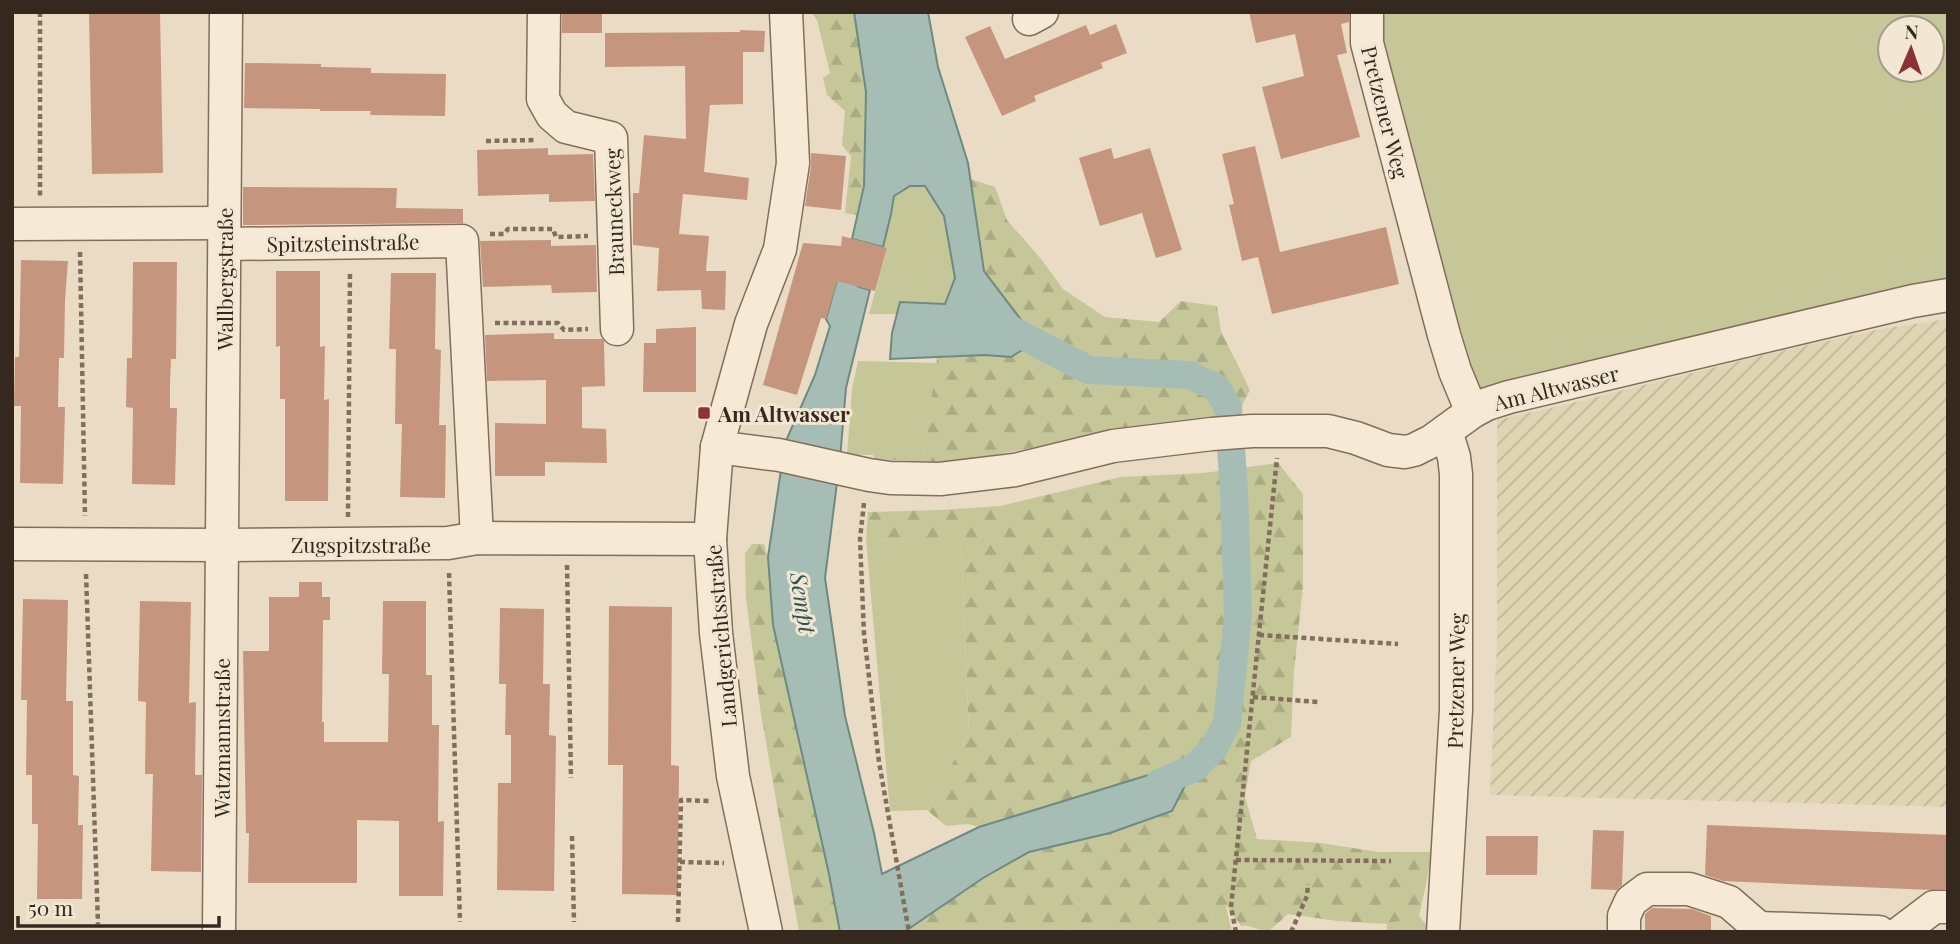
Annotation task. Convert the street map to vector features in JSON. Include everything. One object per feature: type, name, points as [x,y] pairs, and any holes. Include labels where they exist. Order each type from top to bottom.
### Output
[{"type":"street","name":"Wallbergstraße","points":[[222,545],[226,12]]},
{"type":"street","points":[[544,12],[543,99],[552,115],[566,127]]},
{"type":"street","name":"Landgerichtsstraße","points":[[766,932],[733,776],[716,633],[710,539],[717,447],[751,324],[780,249],[793,163],[786,12]]},
{"type":"street","name":"Pretzener Weg","points":[[1367,12],[1367,43],[1433,295],[1455,371],[1472,412]]},
{"type":"street","name":"Brauneckweg","points":[[566,127],[611,138],[617,329]]},
{"type":"street","name":"Spitzsteinstraße","points":[[12,224],[224,233],[350,243],[474,237]]},
{"type":"street","points":[[474,237],[477,538]]},
{"type":"street","name":"Am Altwasser","points":[[717,447],[779,455],[890,478],[940,479],[1015,470],[1113,446],[1252,431],[1328,432],[1356,438],[1388,450],[1405,452],[1432,441],[1487,404],[1913,301],[1948,295]]},
{"type":"street","name":"Pretzener Weg","points":[[1443,932],[1456,710],[1456,474],[1446,431]]},
{"type":"street","name":"Zugspitzstraße","points":[[12,544],[447,543],[477,538],[710,539]]},
{"type":"street","name":"Watzmannstraße","points":[[219,932],[222,545]]},
{"type":"street","points":[[1624,932],[1624,916],[1631,901],[1647,889],[1689,889],[1729,902],[1759,930],[1879,932]]},
{"type":"street","points":[[1901,932],[1934,907],[1948,907]]},
{"type":"path","points":[[40,12],[40,206]]},
{"type":"path","points":[[486,141],[545,140],[566,127]]},
{"type":"path","points":[[474,237],[505,234],[508,229],[553,229],[556,237],[614,236]]},
{"type":"path","points":[[348,518],[350,243]]},
{"type":"path","points":[[80,251],[85,520]]},
{"type":"path","points":[[489,323],[558,323],[564,330],[617,329]]},
{"type":"path","points":[[1236,932],[1231,907],[1278,453]]},
{"type":"path","points":[[855,472],[863,634],[879,762],[909,932]]},
{"type":"path","points":[[566,563],[571,778]]},
{"type":"path","points":[[449,573],[460,922]]},
{"type":"path","points":[[86,574],[98,924]]},
{"type":"path","points":[[1259,635],[1398,645]]},
{"type":"path","points":[[1253,697],[1318,702]]},
{"type":"path","points":[[678,922],[681,800],[715,801]]},
{"type":"path","points":[[572,836],[574,922]]},
{"type":"path","points":[[1236,860],[1391,861]]},
{"type":"path","points":[[680,862],[727,863]]},
{"type":"path","points":[[1291,932],[1307,896],[1308,884]]},
{"type":"shaded area","points":[[1948,319],[1948,807],[1490,795],[1497,639],[1497,420],[1772,353],[1881,329]]},
{"type":"green space","points":[[811,12],[854,12],[866,92],[864,186],[857,215],[845,213],[851,156],[842,145],[845,111],[827,95],[823,78],[830,73],[817,20]]},
{"type":"green space","points":[[1373,12],[1948,12],[1948,278],[1648,358],[1483,391],[1471,382]]},
{"type":"green space","points":[[970,179],[995,187],[1007,220],[1063,289],[1105,317],[1159,322],[1181,301],[1217,306],[1221,331],[1250,390],[1239,412],[1182,429],[1090,436],[966,461],[874,459],[873,454],[924,455],[937,358],[985,355],[1011,357],[1027,347],[1022,321],[984,271]]},
{"type":"green space","points":[[925,185],[944,216],[955,277],[945,304],[900,302],[897,314],[869,314],[887,249],[883,247],[894,196],[910,186]]},
{"type":"green space","points":[[858,361],[937,363],[924,455],[847,455],[852,389]]},
{"type":"green space","points":[[1278,463],[1303,494],[1303,586],[1294,672],[1291,737],[1251,761],[1245,797],[1257,839],[1321,843],[1378,852],[1433,852],[1419,916],[1387,924],[1288,914],[1268,932],[1244,925],[1242,927],[1225,904],[1213,912],[1208,932],[904,932],[983,878],[1029,852],[1110,833],[1172,811],[1194,769],[1168,769],[979,827],[967,824],[946,826],[927,810],[969,733],[961,542],[866,539],[868,512],[1000,506],[1121,477],[1204,473]]},
{"type":"green space","points":[[866,539],[961,541],[969,733],[927,810],[890,811]]},
{"type":"green space","points":[[752,544],[764,544],[768,557],[773,625],[840,932],[799,932],[760,708],[746,598],[745,553]]},
{"type":"green space","points":[[1225,903],[1232,932],[1208,932],[1213,912]]},
{"type":"green space","points":[[1419,916],[1432,932],[1387,932],[1387,924]]},
{"type":"water","points":[[854,12],[928,12],[938,67],[968,163],[984,271],[1022,321],[1027,347],[1011,357],[985,355],[890,359],[892,333],[900,302],[945,304],[955,278],[944,216],[925,186],[910,186],[894,196],[883,247],[852,239],[864,186],[866,92]]},
{"type":"water","name":"Sempt","points":[[839,273],[859,287],[870,290],[846,388],[825,578],[845,716],[882,874],[979,827],[1168,769],[1194,768],[1172,811],[1110,833],[1029,852],[983,878],[904,932],[840,932],[773,625],[768,557],[785,443],[815,375],[830,326],[826,319]]},
{"type":"building","points":[[89,12],[160,12],[163,173],[92,174]]},
{"type":"building","points":[[562,12],[602,12],[602,33],[562,33]]},
{"type":"building","points":[[1249,12],[1349,12],[1349,22],[1341,24],[1347,53],[1337,55],[1360,137],[1281,159],[1262,87],[1304,76],[1295,34],[1256,43]]},
{"type":"building","points":[[1116,24],[1127,53],[1101,63],[1103,68],[1034,96],[1036,101],[1002,116],[965,37],[990,26],[1005,59],[1086,25],[1090,35]]},
{"type":"building","points":[[765,31],[764,52],[743,52],[743,104],[710,105],[704,172],[749,178],[747,200],[683,194],[679,234],[709,236],[706,271],[726,271],[725,310],[702,309],[701,290],[657,291],[659,248],[633,245],[633,193],[639,193],[644,135],[686,139],[685,66],[605,67],[605,33]]},
{"type":"building","points":[[245,63],[321,64],[321,67],[371,68],[371,73],[446,74],[445,116],[244,108]]},
{"type":"building","points":[[1255,146],[1280,252],[1386,227],[1399,284],[1272,314],[1258,257],[1242,261],[1229,205],[1234,204],[1222,154]]},
{"type":"building","points":[[548,148],[548,155],[593,154],[595,201],[549,202],[549,194],[478,196],[477,150]]},
{"type":"building","points":[[1111,148],[1114,159],[1150,148],[1182,250],[1156,258],[1142,213],[1100,226],[1079,158]]},
{"type":"building","points":[[811,153],[846,156],[841,210],[805,206]]},
{"type":"building","points":[[243,187],[397,188],[396,208],[463,209],[463,223],[243,225]]},
{"type":"building","points":[[842,236],[887,248],[875,291],[837,281],[826,319],[821,318],[797,395],[763,385],[803,243],[841,246]]},
{"type":"building","points":[[551,240],[551,246],[596,245],[597,292],[552,293],[551,285],[483,287],[480,241]]},
{"type":"building","points":[[21,260],[68,261],[64,358],[59,358],[58,407],[65,407],[63,484],[20,483],[21,406],[14,406],[15,357],[19,357]]},
{"type":"building","points":[[133,262],[177,262],[176,359],[171,359],[170,383],[170,408],[177,408],[175,485],[132,484],[133,408],[126,407],[127,358],[132,358]]},
{"type":"building","points":[[276,271],[320,271],[320,347],[325,346],[324,400],[329,399],[328,501],[285,501],[285,399],[280,399],[280,346],[276,347]]},
{"type":"building","points":[[391,273],[436,273],[435,349],[441,350],[439,425],[446,425],[445,498],[400,497],[402,424],[395,424],[396,349],[389,349]]},
{"type":"building","points":[[696,327],[696,392],[643,392],[644,343],[656,343],[656,329]]},
{"type":"building","points":[[554,333],[554,339],[604,341],[605,386],[582,387],[582,428],[606,429],[607,463],[545,462],[545,476],[495,476],[495,423],[546,424],[546,380],[487,381],[485,335]]},
{"type":"building","points":[[299,582],[322,582],[322,597],[330,597],[330,620],[323,620],[324,742],[388,742],[389,674],[382,674],[383,601],[426,601],[426,675],[432,675],[432,725],[439,725],[438,822],[444,821],[443,896],[399,896],[399,821],[357,820],[357,883],[248,883],[243,651],[269,651],[269,597],[299,597]]},
{"type":"building","points":[[23,599],[68,600],[66,701],[73,701],[73,775],[79,776],[78,825],[83,825],[82,899],[37,899],[38,824],[32,824],[32,775],[26,775],[27,700],[21,700]]},
{"type":"building","points":[[140,601],[191,602],[189,703],[196,702],[195,775],[202,775],[201,872],[151,871],[153,774],[145,774],[146,702],[138,701]]},
{"type":"building","points":[[609,606],[672,607],[671,765],[679,766],[678,895],[622,894],[623,765],[608,765]]},
{"type":"building","points":[[500,608],[544,609],[543,684],[550,684],[549,735],[556,736],[554,891],[497,890],[498,783],[511,783],[511,735],[505,735],[506,684],[499,684]]},
{"type":"building","points":[[1707,825],[1948,835],[1947,889],[1723,881],[1705,875]]},
{"type":"building","points":[[1593,830],[1624,831],[1622,885],[1617,890],[1591,889]]},
{"type":"building","points":[[1486,836],[1538,836],[1537,875],[1486,875]]},
{"type":"building","points":[[1652,908],[1692,909],[1711,916],[1711,932],[1645,932],[1645,914]]},
{"type":"waterway","points":[[993,320],[1088,370],[1189,375],[1216,387],[1228,407],[1238,616],[1227,723],[1214,748],[1194,768],[1159,783]]},
{"type":"place","name":"Am Altwasser","points":[[704,413]]}]
